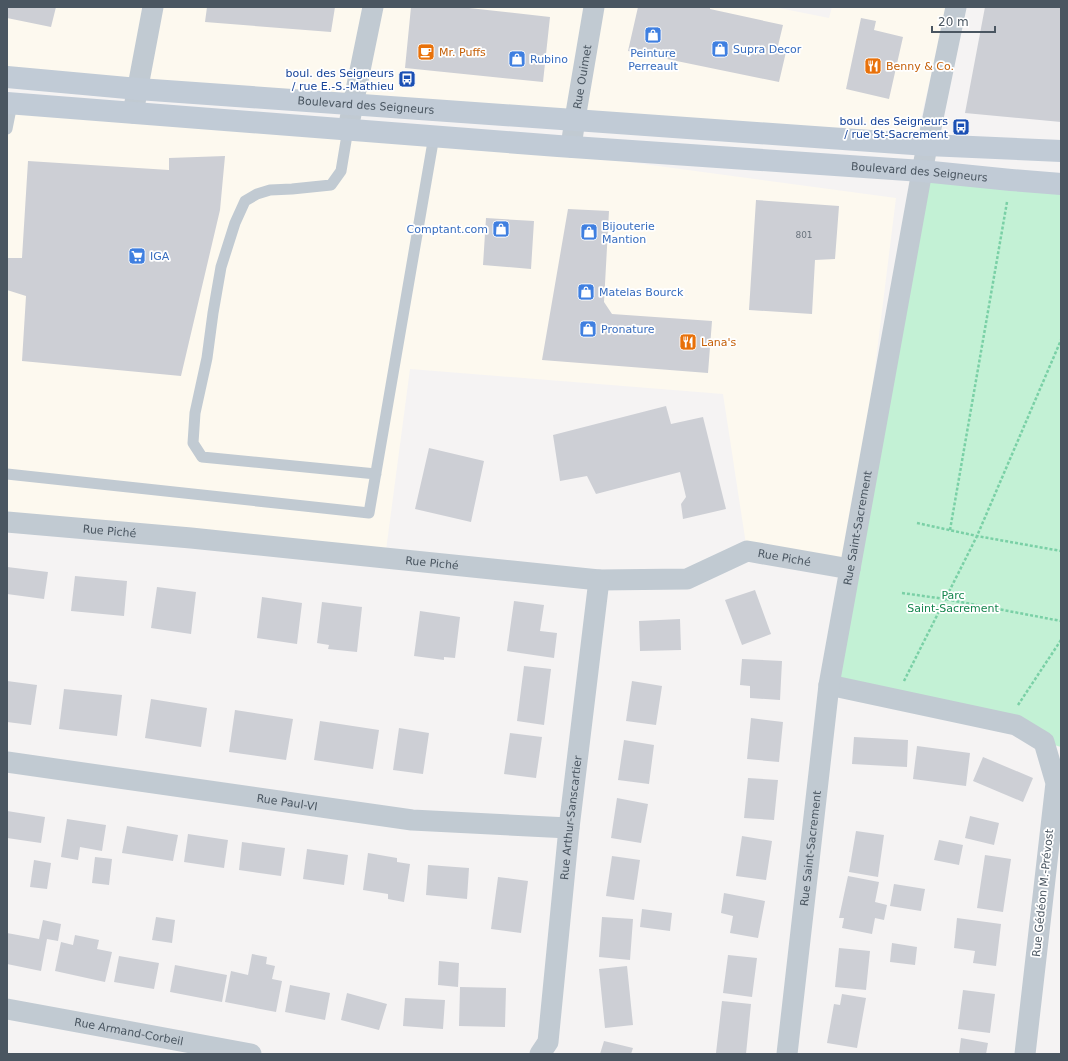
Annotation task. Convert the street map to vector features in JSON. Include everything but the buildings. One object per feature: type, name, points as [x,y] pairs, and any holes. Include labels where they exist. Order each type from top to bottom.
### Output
[{"type":"main road","name":"Boulevard des Seigneurs","points":[[1061,150],[927,145],[138,89],[10,77],[9,103],[571,147],[922,171],[1061,184]]},
{"type":"main road","points":[[715,157],[718,130]]},
{"type":"main road","points":[[777,161],[779,134]]},
{"type":"street","points":[[133,113],[153,7]]},
{"type":"street","points":[[348,130],[373,7]]},
{"type":"street","name":"Rue Ouimet","points":[[571,147],[594,7]]},
{"type":"street","name":"Rue Saint-Sacrement","points":[[787,1054],[829,685],[922,171],[956,7]]},
{"type":"street","name":"Rue Piché","points":[[7,522],[191,538],[599,580],[687,579],[748,551],[850,569]]},
{"type":"street","name":"Rue Arthur-Sanscartier","points":[[540,1054],[548,1042],[569,828],[599,580]]},
{"type":"street","name":"Rue Gédéon M.-Prévost","points":[[829,685],[1016,725],[1044,742],[1056,783],[1025,1054]]},
{"type":"street","name":"Rue Paul-VI","points":[[7,762],[412,820],[569,828]]},
{"type":"street","name":"Rue Armand-Corbeil","points":[[7,1009],[251,1054]]},
{"type":"lane","points":[[7,129],[9,103]]},
{"type":"lane","points":[[348,130],[341,171],[331,185],[270,190],[257,194],[245,201],[235,223],[221,267],[207,358],[196,413],[193,443],[202,456],[376,474]]},
{"type":"lane","points":[[7,474],[369,513],[434,136]]},
{"type":"path","points":[[950,530],[1008,197]]},
{"type":"path","points":[[895,699],[977,536],[1061,340]]},
{"type":"path","points":[[917,522],[977,536],[1061,551]]},
{"type":"path","points":[[902,593],[945,599],[1061,621]]},
{"type":"path","points":[[1005,723],[1061,640]]},
{"type":"shaded area","points":[[7,7],[774,7],[829,18],[832,7],[947,7],[918,131],[786,127],[7,77]]},
{"type":"shaded area","points":[[7,103],[442,137],[896,198],[850,569],[747,551],[723,394],[410,369],[385,558],[7,522]]},
{"type":"green space","name":"Parc Saint-Sacrement","points":[[922,171],[1061,182],[1061,747],[829,685]]},
{"type":"place","name":"Peinture Perreault","points":[[653,35]]},
{"type":"place","name":"Supra Decor","points":[[720,49]]},
{"type":"place","name":"Mr. Puffs","points":[[426,52]]},
{"type":"place","name":"Rubino","points":[[517,59]]},
{"type":"place","name":"Benny & Co.","points":[[873,66]]},
{"type":"place","name":"boul. des Seigneurs / rue E.-S.-Mathieu","points":[[407,79]]},
{"type":"place","name":"boul. des Seigneurs / rue St-Sacrement","points":[[961,127]]},
{"type":"place","name":"Comptant.com","points":[[501,229]]},
{"type":"place","name":"Bijouterie Mantion","points":[[589,232]]},
{"type":"place","name":"IGA","points":[[137,256]]},
{"type":"place","name":"Matelas Bourck","points":[[586,292]]},
{"type":"place","name":"Pronature","points":[[588,329]]},
{"type":"place","name":"Lana's","points":[[688,342]]}]
